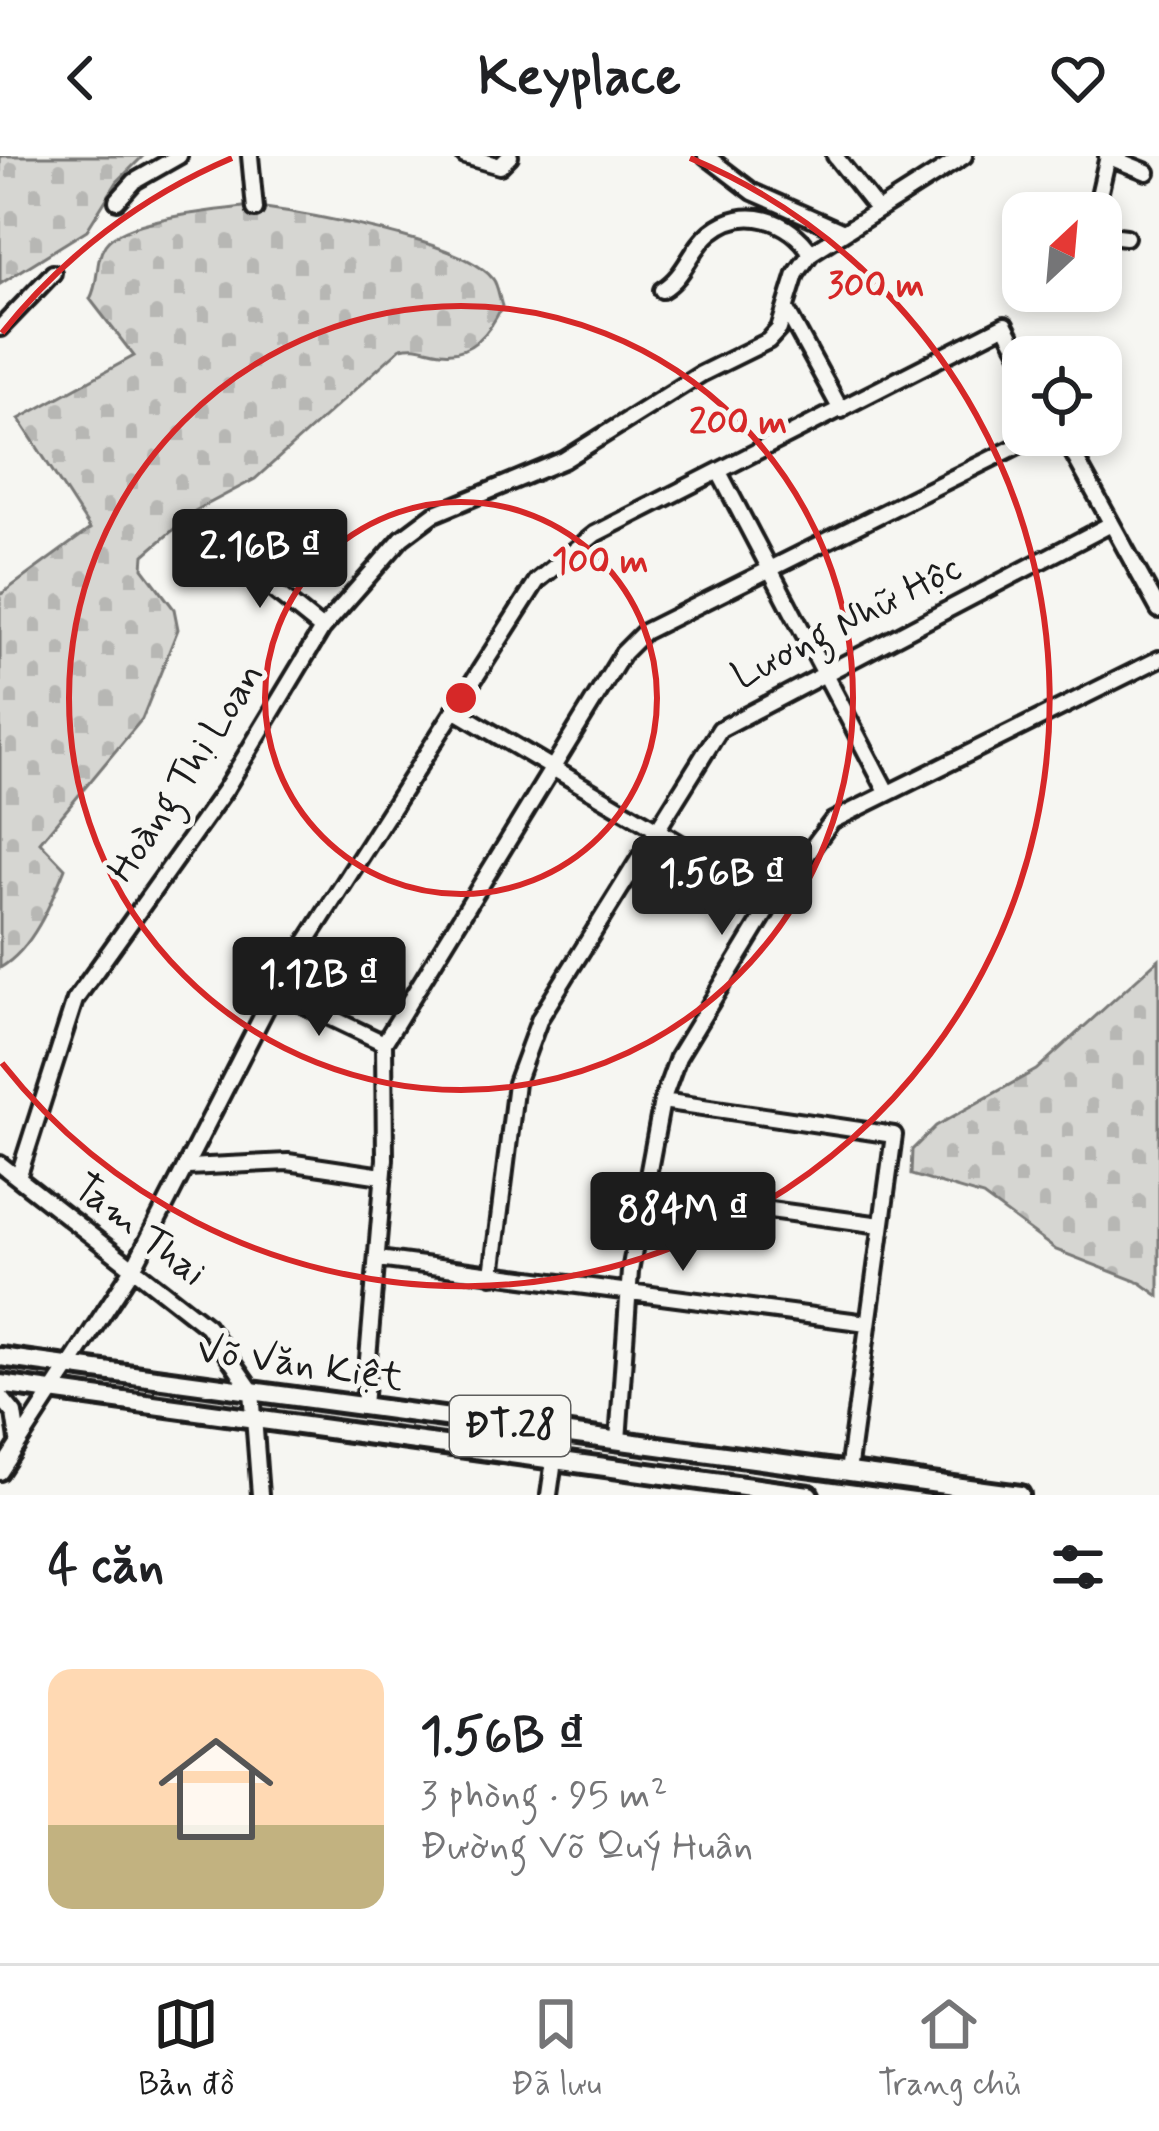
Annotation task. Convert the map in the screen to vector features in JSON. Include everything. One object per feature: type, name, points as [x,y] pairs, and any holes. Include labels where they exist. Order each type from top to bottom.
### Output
[{"type":"main road","name":"Võ Văn Kiệt","points":[[0,1357],[1020,1495]]},
{"type":"main road","name":"Võ Văn Kiệt","points":[[0,1384],[809,1495]]},
{"type":"street","points":[[117,202],[135,181],[179,156]]},
{"type":"street","points":[[250,156],[255,209]]},
{"type":"street","points":[[465,156],[500,166],[510,156]]},
{"type":"street","points":[[706,156],[753,192],[838,233]]},
{"type":"street","points":[[835,156],[877,209]]},
{"type":"street","points":[[662,290],[681,275],[709,233],[738,221],[776,221],[814,250],[964,156]]},
{"type":"street","points":[[1100,192],[1108,156],[1147,172]]},
{"type":"street","points":[[1122,237],[1126,237]]},
{"type":"street","name":"Hoàng Thị Loan","points":[[18,1178],[75,1000],[225,790],[322,629],[401,538],[434,514],[522,480],[768,340],[787,310],[796,274],[814,250]]},
{"type":"street","points":[[0,328],[52,273]]},
{"type":"street","points":[[787,310],[841,410]]},
{"type":"street","points":[[0,1472],[135,1265],[275,992],[537,581],[595,534],[1005,325],[1011,336]]},
{"type":"street","points":[[364,1406],[379,1259],[384,1043],[623,653],[644,632],[1002,453]]},
{"type":"street","points":[[1075,456],[1159,610]]},
{"type":"street","points":[[718,472],[886,792]]},
{"type":"street","name":"Lương Nhữ Hộc","points":[[492,1275],[519,1068],[540,1018],[730,720],[1111,524]]},
{"type":"street","points":[[230,555],[322,629]]},
{"type":"street","points":[[619,1441],[628,1292],[662,1101],[678,1057],[775,899],[832,821],[1158,664]]},
{"type":"street","points":[[456,711],[775,899]]},
{"type":"street","points":[[275,992],[384,1043]]},
{"type":"street","points":[[662,1101],[894,1135],[848,1472]]},
{"type":"street","points":[[188,1167],[288,1162],[382,1176]]},
{"type":"street","name":"Tam Thai","points":[[0,1164],[135,1265],[207,1326],[252,1391],[258,1420],[260,1495]]},
{"type":"street","points":[[645,1193],[881,1225]]},
{"type":"street","points":[[379,1259],[867,1323]]},
{"type":"street","points":[[0,1396],[14,1412],[18,1440]]},
{"type":"street","points":[[549,1495],[554,1460]]},
{"type":"green space","points":[[0,156],[143,156],[117,182],[87,230],[0,284]]},
{"type":"green space","points":[[252,206],[380,230],[450,252],[493,279],[502,306],[486,332],[462,350],[401,348],[255,479],[195,511],[144,555],[143,568],[174,609],[178,629],[142,719],[40,842],[65,868],[31,937],[0,968],[0,595],[90,529],[19,419],[134,356],[90,299],[105,245],[151,222]]},
{"type":"green space","points":[[1159,959],[1159,1296],[1141,1283],[1056,1250],[983,1196],[911,1175],[912,1150],[936,1126],[1036,1070]]}]
